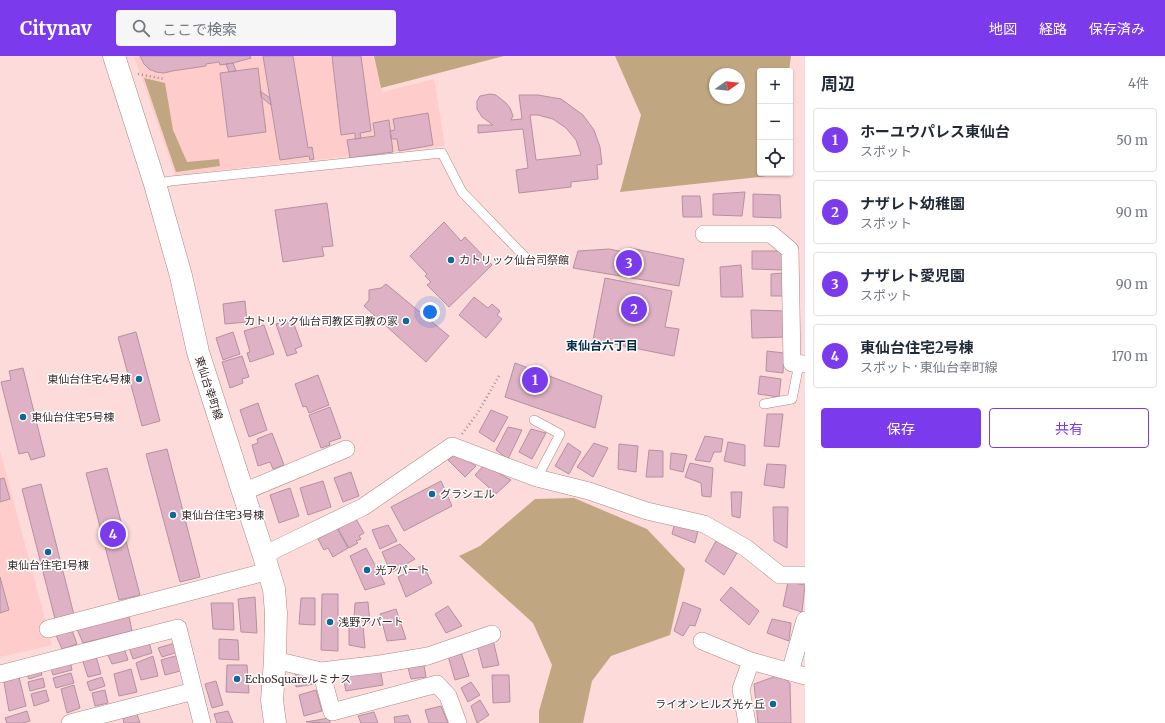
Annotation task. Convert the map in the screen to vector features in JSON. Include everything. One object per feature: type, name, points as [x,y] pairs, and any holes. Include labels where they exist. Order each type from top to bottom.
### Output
[{"type":"street","name":"東仙台幸町線","points":[[114,56],[155,184],[182,276],[198,352],[267,563],[274,589],[276,613],[272,700],[275,723]]},
{"type":"street","points":[[704,234],[771,234],[790,250],[792,363],[802,364]]},
{"type":"street","points":[[48,629],[267,563],[278,548],[363,507],[452,446],[537,478],[589,491],[647,511],[704,524],[746,548],[780,575],[805,575]]},
{"type":"street","points":[[243,492],[346,449]]},
{"type":"street","points":[[702,641],[751,661],[797,674],[805,620]]},
{"type":"street","points":[[0,674],[178,628],[202,723]]},
{"type":"street","points":[[275,660],[321,671],[380,664],[428,656],[492,634]]},
{"type":"street","points":[[747,723],[741,689],[751,661]]},
{"type":"street","points":[[321,671],[332,712],[437,684],[448,696],[458,723]]},
{"type":"street","points":[[70,723],[194,691]]},
{"type":"lane","points":[[155,184],[171,181],[442,153],[462,192],[525,257]]},
{"type":"lane","points":[[764,404],[792,399],[802,364]]},
{"type":"lane","points":[[534,420],[560,434],[537,478]]},
{"type":"path","points":[[134,73],[164,79]]},
{"type":"path","points":[[452,446],[478,414],[499,376]]},
{"type":"shaded area","points":[[134,56],[373,56],[382,92],[434,79],[445,146],[175,175]]},
{"type":"shaded area","points":[[374,56],[504,56],[381,88]]},
{"type":"shaded area","points":[[615,56],[791,56],[789,68],[757,68],[757,176],[768,176],[620,192],[641,115]]},
{"type":"shaded area","points":[[144,78],[165,83],[173,130],[187,162],[219,159],[220,166],[176,172]]},
{"type":"shaded area","points":[[0,451],[52,645],[0,657]]},
{"type":"shaded area","points":[[574,498],[647,529],[685,569],[670,635],[611,656],[592,681],[583,723],[539,723],[539,711],[552,665],[533,623],[459,556],[480,546],[535,499]]},
{"type":"building","points":[[140,56],[250,56],[251,58],[233,63],[220,65],[219,62],[206,64],[206,66],[164,73],[149,69],[144,64]]},
{"type":"building","points":[[263,56],[293,56],[308,148],[312,147],[314,159],[310,160],[309,156],[280,160]]},
{"type":"building","points":[[332,56],[361,56],[371,131],[360,133],[361,138],[355,139],[355,133],[341,135]]},
{"type":"building","points":[[233,63],[236,71],[229,72],[226,64]]},
{"type":"building","points":[[258,68],[266,132],[228,137],[220,73]]},
{"type":"building","points":[[260,91],[270,98],[271,105],[261,97]]},
{"type":"building","points":[[490,94],[496,95],[510,108],[513,116],[511,120],[522,119],[519,95],[538,95],[561,99],[583,115],[594,130],[600,147],[602,164],[597,165],[598,179],[571,182],[571,187],[519,193],[516,170],[528,168],[523,129],[478,133],[478,125],[493,125],[482,117],[477,109],[477,101],[480,96]],"holes":[[[530,115],[538,115],[553,119],[566,128],[576,140],[581,155],[536,160]]]},
{"type":"building","points":[[428,113],[433,145],[399,151],[397,139],[391,139],[390,131],[395,130],[393,119]]},
{"type":"building","points":[[389,120],[393,152],[350,158],[347,140],[375,136],[373,123]]},
{"type":"building","points":[[745,192],[742,216],[713,215],[713,194]]},
{"type":"building","points":[[753,194],[780,195],[781,218],[753,217]]},
{"type":"building","points":[[682,196],[700,196],[702,217],[683,217]]},
{"type":"building","points":[[327,203],[333,246],[322,247],[324,256],[283,262],[275,210]]},
{"type":"building","name":"カトリック仙台司祭館","points":[[444,222],[461,241],[465,237],[492,265],[449,307],[427,285],[431,282],[425,276],[427,274],[410,256]]},
{"type":"building","points":[[630,248],[684,259],[679,286],[573,268],[578,251],[609,249],[629,253]]},
{"type":"building","points":[[752,251],[784,251],[783,270],[752,269]]},
{"type":"building","points":[[741,265],[743,297],[721,297],[720,267]]},
{"type":"building","points":[[783,273],[785,296],[771,296],[771,274]]},
{"type":"building","points":[[605,278],[672,291],[665,327],[679,329],[674,356],[593,340]]},
{"type":"building","name":"カトリック仙台司教区司教の家","points":[[386,284],[449,336],[426,362],[364,306],[369,300],[369,290],[381,288]]},
{"type":"building","points":[[474,297],[488,308],[492,304],[500,311],[497,315],[502,319],[486,338],[459,315]]},
{"type":"building","points":[[245,301],[247,322],[225,324],[223,304]]},
{"type":"building","points":[[751,310],[785,311],[787,337],[752,338]]},
{"type":"building","points":[[292,319],[302,346],[295,349],[297,353],[287,356],[276,324]]},
{"type":"building","points":[[264,325],[274,354],[250,362],[247,353],[250,352],[244,331]]},
{"type":"building","name":"東仙台住宅4号棟","points":[[136,332],[160,421],[142,426],[118,337]]},
{"type":"building","points":[[233,332],[240,354],[223,360],[216,338]]},
{"type":"building","points":[[767,351],[784,353],[783,373],[766,371]]},
{"type":"building","points":[[242,356],[249,377],[242,379],[243,383],[230,388],[222,362]]},
{"type":"building","points":[[515,363],[602,396],[595,428],[505,397]]},
{"type":"building","name":"東仙台住宅5号棟","points":[[23,368],[45,456],[31,460],[28,452],[19,454],[1,382],[11,380],[9,371]]},
{"type":"building","points":[[318,375],[329,405],[309,413],[306,406],[303,407],[295,384]]},
{"type":"building","points":[[760,376],[781,379],[779,397],[758,394]]},
{"type":"building","points":[[258,403],[267,430],[249,437],[240,410]]},
{"type":"building","points":[[330,407],[341,438],[329,442],[330,445],[321,448],[309,415]]},
{"type":"building","points":[[491,410],[508,417],[494,442],[479,432]]},
{"type":"building","points":[[767,414],[783,414],[779,447],[764,446]]},
{"type":"building","points":[[508,427],[522,430],[508,459],[496,450]]},
{"type":"building","points":[[531,429],[546,433],[532,459],[519,452]]},
{"type":"building","points":[[272,433],[284,465],[273,469],[270,462],[258,466],[252,445],[258,443],[257,439]]},
{"type":"building","points":[[705,436],[723,439],[721,452],[714,452],[710,462],[695,460]]},
{"type":"building","points":[[728,442],[745,445],[745,466],[724,461]]},
{"type":"building","points":[[568,443],[581,452],[569,474],[555,466]]},
{"type":"building","points":[[594,443],[608,448],[593,477],[577,467]]},
{"type":"building","points":[[619,444],[638,446],[636,472],[618,469]]},
{"type":"building","name":"東仙台住宅3号棟","points":[[167,449],[200,577],[180,582],[146,454]]},
{"type":"building","points":[[649,450],[663,451],[663,477],[646,477]]},
{"type":"building","points":[[456,453],[476,466],[465,477],[448,460]]},
{"type":"building","points":[[671,453],[687,455],[683,472],[670,469]]},
{"type":"building","points":[[690,463],[713,468],[711,497],[702,496],[701,483],[685,477]]},
{"type":"building","points":[[767,464],[786,465],[784,488],[764,485]]},
{"type":"building","points":[[484,465],[511,480],[496,494],[475,475]]},
{"type":"building","points":[[107,468],[140,595],[119,600],[86,473]]},
{"type":"building","points":[[351,472],[359,496],[343,502],[334,478]]},
{"type":"building","points":[[4,478],[10,499],[0,502],[0,479]]},
{"type":"building","points":[[323,481],[331,507],[308,515],[300,488]]},
{"type":"building","name":"グラシエル","points":[[441,481],[452,506],[404,531],[391,507]]},
{"type":"building","name":"東仙台住宅1号棟","points":[[41,484],[74,615],[55,619],[22,489]]},
{"type":"building","points":[[290,488],[299,516],[279,523],[270,495]]},
{"type":"building","points":[[731,492],[742,492],[740,518],[732,516]]},
{"type":"building","points":[[773,507],[788,507],[787,548],[774,541]]},
{"type":"building","points":[[356,519],[364,533],[359,536],[361,539],[356,541],[358,543],[349,548],[338,529]]},
{"type":"building","points":[[675,522],[698,531],[695,543],[672,534]]},
{"type":"building","points":[[388,525],[397,541],[380,549],[372,530]]},
{"type":"building","points":[[337,528],[348,548],[333,557],[328,548],[324,550],[318,539]]},
{"type":"building","points":[[716,541],[737,553],[724,575],[705,561]]},
{"type":"building","points":[[400,544],[415,559],[391,573],[382,552]]},
{"type":"building","name":"光アパート","points":[[366,548],[385,584],[365,590],[350,556]]},
{"type":"building","points":[[423,565],[432,583],[406,597],[398,577]]},
{"type":"building","points":[[0,577],[9,610],[0,613]]},
{"type":"building","points":[[788,582],[805,585],[802,612],[783,606]]},
{"type":"building","points":[[731,587],[759,611],[749,625],[720,600]]},
{"type":"building","name":"浅野アパート","points":[[322,594],[338,594],[338,651],[321,650]]},
{"type":"building","points":[[255,597],[257,633],[241,632],[238,599]]},
{"type":"building","points":[[301,598],[315,598],[315,625],[299,624]]},
{"type":"building","points":[[368,602],[370,623],[354,619],[355,603]]},
{"type":"building","points":[[683,602],[701,609],[695,626],[690,625],[683,636],[674,631]]},
{"type":"building","points":[[211,603],[233,603],[234,630],[213,629]]},
{"type":"building","points":[[448,606],[462,626],[446,633],[435,614]]},
{"type":"building","points":[[396,609],[406,639],[387,641],[380,614]]},
{"type":"building","points":[[129,616],[132,631],[83,643],[77,629]]},
{"type":"building","points":[[772,619],[791,623],[789,641],[767,633]]},
{"type":"building","points":[[349,626],[363,626],[365,648],[349,645]]},
{"type":"building","points":[[72,630],[77,644],[62,649],[56,635]]},
{"type":"building","points":[[219,639],[238,640],[239,660],[219,659]]},
{"type":"building","points":[[493,640],[499,665],[483,668],[477,645]]},
{"type":"building","points":[[149,642],[152,653],[133,659],[129,648]]},
{"type":"building","points":[[175,643],[178,652],[162,657],[158,648]]},
{"type":"building","points":[[124,648],[128,660],[112,664],[107,653]]},
{"type":"building","points":[[461,652],[469,676],[455,680],[448,656]]},
{"type":"building","points":[[179,655],[184,670],[165,675],[161,660]]},
{"type":"building","points":[[96,656],[101,674],[88,677],[82,659]]},
{"type":"building","points":[[153,656],[158,676],[141,680],[136,663]]},
{"type":"building","points":[[70,660],[72,670],[53,675],[50,666]]},
{"type":"building","points":[[423,660],[426,677],[411,679],[407,664]]},
{"type":"building","name":"EchoSquareルミナス","points":[[227,665],[247,665],[249,693],[226,692]]},
{"type":"building","points":[[39,667],[42,675],[29,679],[25,670]]},
{"type":"building","points":[[380,668],[383,685],[346,691],[342,673]]},
{"type":"building","points":[[131,669],[137,692],[119,696],[114,674]]},
{"type":"building","points":[[71,673],[74,683],[56,688],[53,678]]},
{"type":"building","points":[[295,673],[313,673],[314,684],[296,687]]},
{"type":"building","points":[[492,675],[509,675],[510,702],[493,703]]},
{"type":"building","name":"ライオンヒルズ光ヶ丘","points":[[779,675],[790,683],[791,723],[758,723],[754,684]]},
{"type":"building","points":[[19,677],[26,706],[9,711],[4,682]]},
{"type":"building","points":[[102,677],[105,686],[90,691],[87,682]]},
{"type":"building","points":[[43,678],[45,687],[30,691],[28,682]]},
{"type":"building","points":[[216,681],[223,705],[212,708],[205,684]]},
{"type":"building","points":[[471,682],[480,695],[468,702],[461,688]]},
{"type":"building","points":[[74,685],[80,708],[67,713],[61,689]]},
{"type":"building","points":[[46,690],[49,701],[34,706],[31,694]]},
{"type":"building","points":[[105,690],[108,703],[95,706],[92,693]]},
{"type":"building","points":[[316,690],[322,711],[304,716],[299,695]]},
{"type":"building","points":[[480,700],[489,715],[477,723],[471,706]]},
{"type":"building","points":[[441,706],[448,723],[429,723],[425,710]]},
{"type":"building","points":[[27,711],[30,721],[23,723],[7,723],[5,718]]},
{"type":"building","points":[[228,711],[233,723],[217,723],[214,714]]},
{"type":"building","points":[[374,712],[378,723],[361,723],[358,716]]},
{"type":"building","points":[[137,714],[140,723],[124,723],[123,718]]},
{"type":"building","points":[[408,715],[411,723],[395,723],[394,717]]},
{"type":"building","points":[[329,718],[330,723],[306,722]]},
{"type":"place","name":"カトリック仙台司祭館","points":[[451,260]]},
{"type":"place","name":"ナザレト愛児園","points":[[629,263]]},
{"type":"place","name":"ナザレト幼稚園","points":[[634,309]]},
{"type":"place","name":"カトリック仙台司教区司教の家","points":[[406,321]]},
{"type":"place","name":"東仙台住宅4号棟","points":[[139,379]]},
{"type":"place","name":"ホーユウパレス東仙台","points":[[535,380]]},
{"type":"place","name":"東仙台住宅5号棟","points":[[23,417]]},
{"type":"place","name":"グラシエル","points":[[432,494]]},
{"type":"place","name":"東仙台住宅3号棟","points":[[173,515]]},
{"type":"place","name":"東仙台住宅2号棟","points":[[113,534]]},
{"type":"place","name":"東仙台住宅1号棟","points":[[48,552]]},
{"type":"place","name":"光アパート","points":[[367,570]]},
{"type":"place","name":"浅野アパート","points":[[330,622]]},
{"type":"place","name":"EchoSquareルミナス","points":[[237,679]]},
{"type":"place","name":"ライオンヒルズ光ヶ丘","points":[[773,704]]},
{"type":"district","name":"東仙台六丁目","points":[[602,345]]}]
